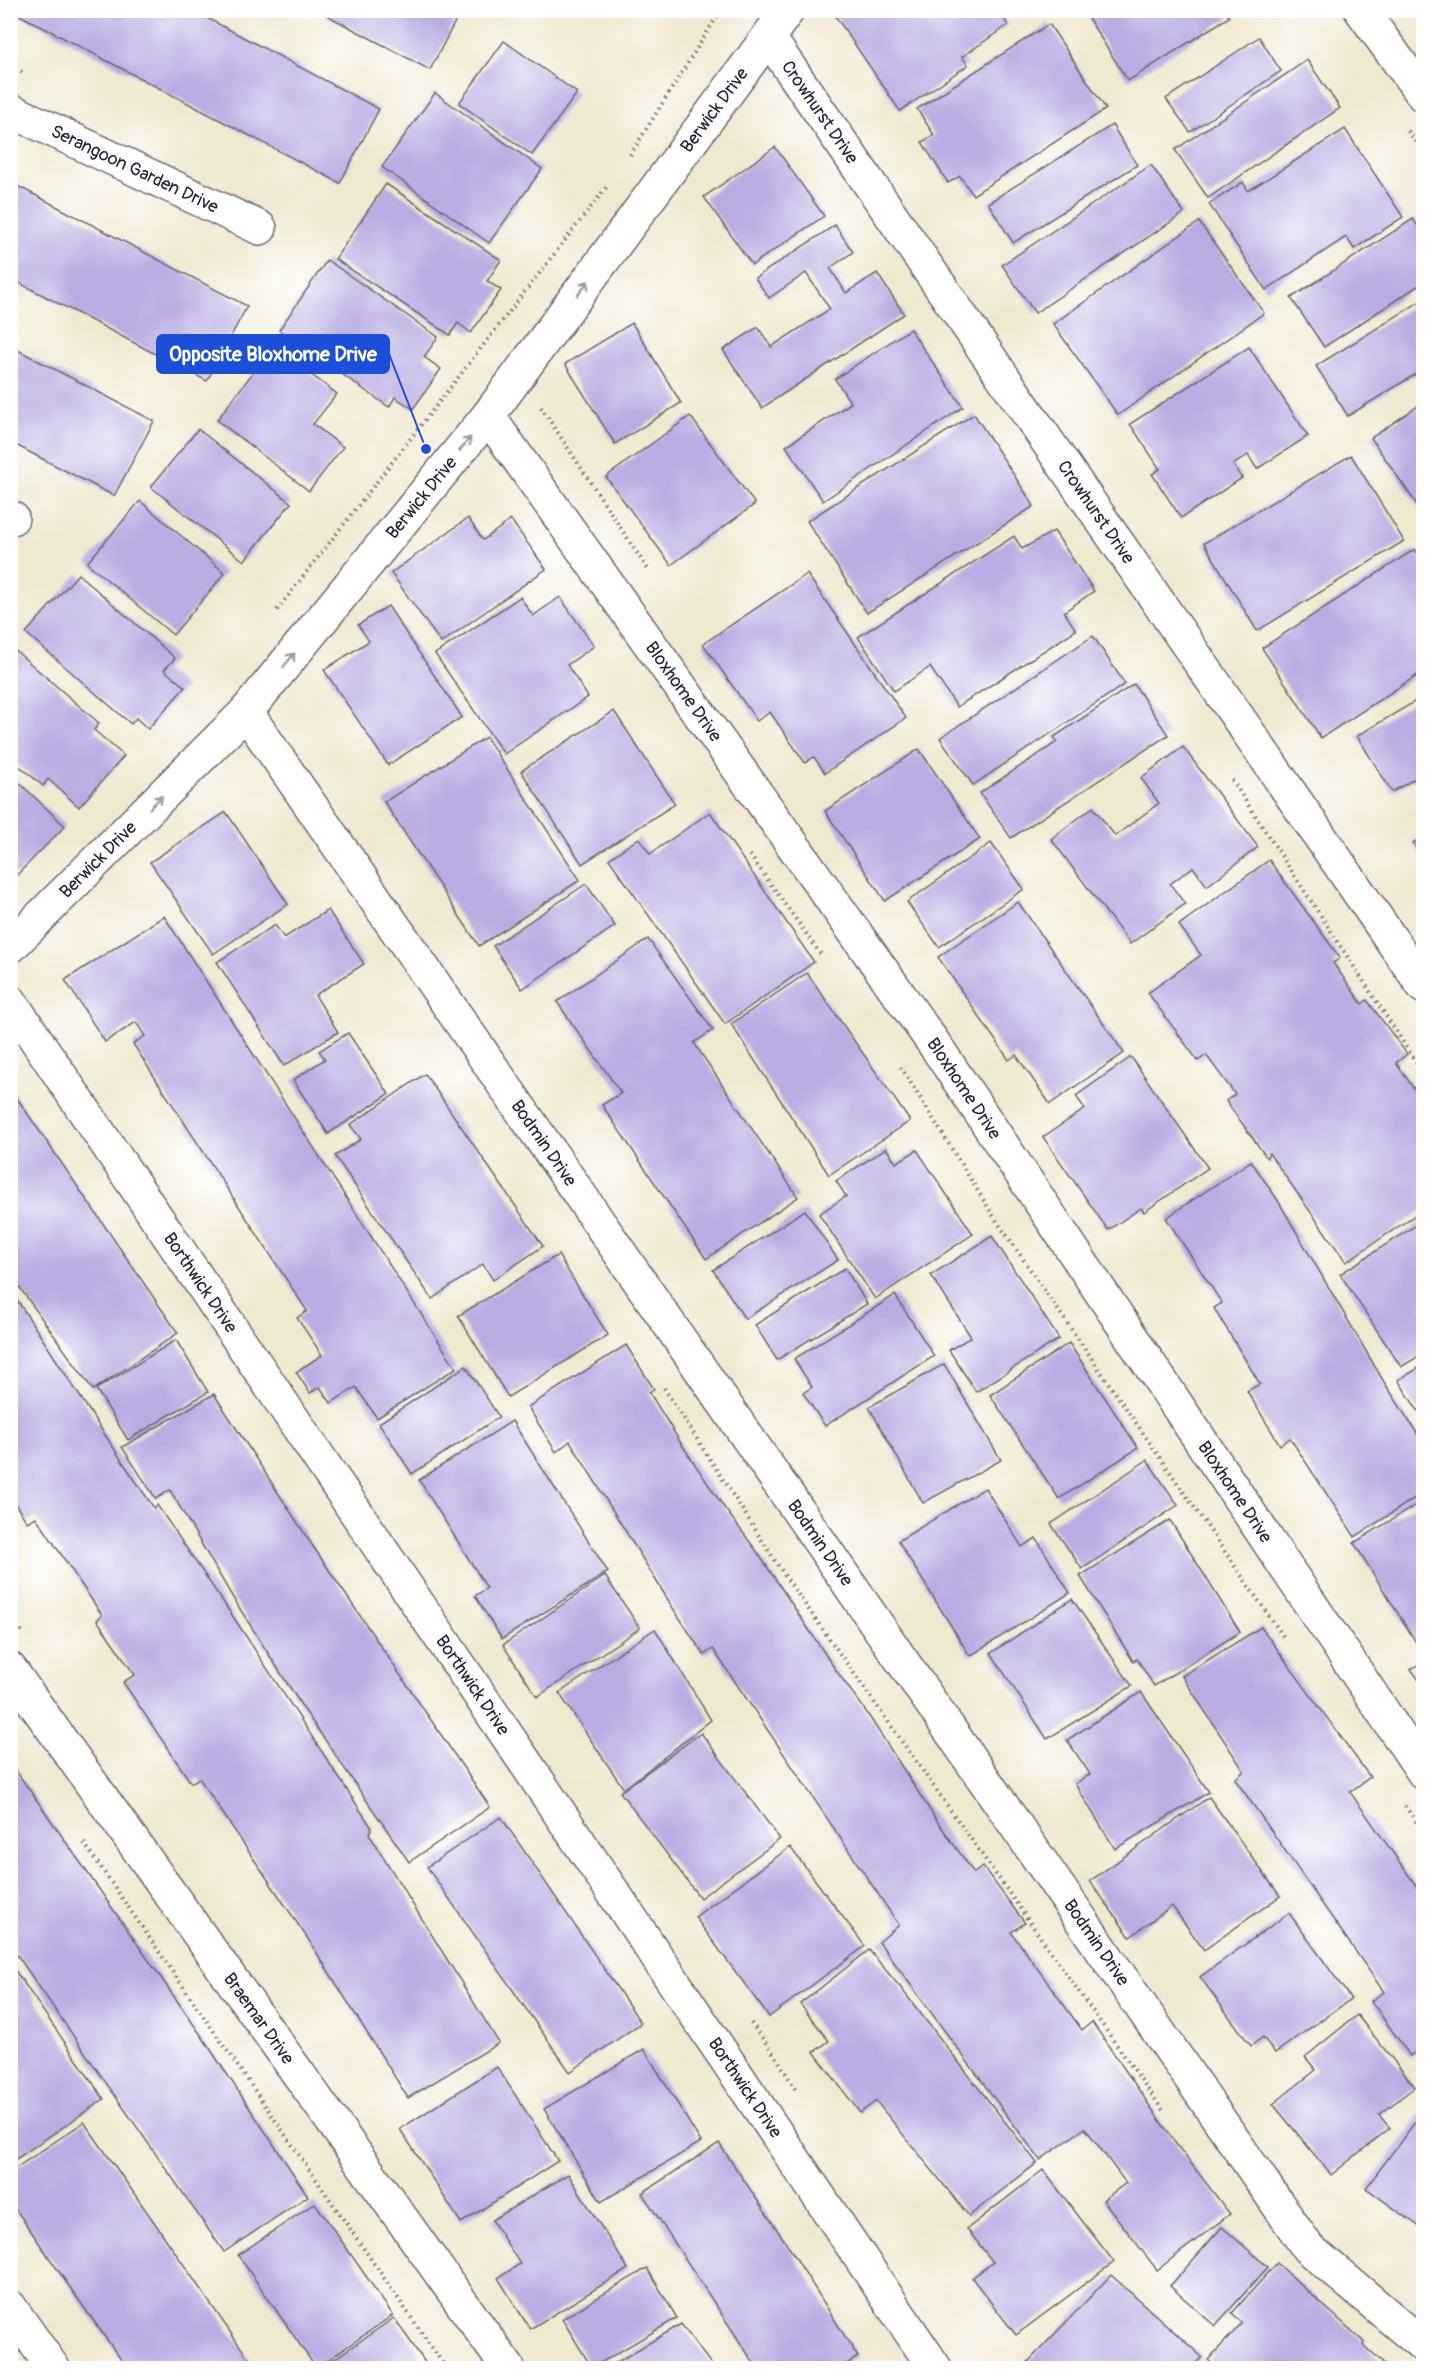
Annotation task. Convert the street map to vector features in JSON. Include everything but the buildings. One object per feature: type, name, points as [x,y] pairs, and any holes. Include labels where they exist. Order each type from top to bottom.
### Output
[{"type":"street","name":"Berwick Drive","points":[[10,947],[246,712],[488,416],[769,39],[788,10]]},
{"type":"street","points":[[1361,10],[1424,96]]},
{"type":"street","name":"Crowhurst Drive","points":[[769,39],[1424,987]]},
{"type":"street","name":"Serangoon Garden Drive","points":[[10,110],[260,228]]},
{"type":"street","name":"Bloxhome Drive","points":[[488,416],[937,1048],[1424,1773]]},
{"type":"street","name":"Bodmin Drive","points":[[246,712],[1308,2248],[1424,2346]]},
{"type":"street","name":"Borthwick Drive","points":[[10,1001],[935,2368]]},
{"type":"street","name":"Braemar Drive","points":[[10,1670],[508,2368]]},
{"type":"street","points":[[10,2307],[53,2368]]},
{"type":"path","points":[[626,161],[721,10]]},
{"type":"path","points":[[1414,10],[1424,24]]},
{"type":"path","points":[[275,612],[612,180]]},
{"type":"path","points":[[744,846],[763,876],[826,962]]},
{"type":"path","points":[[895,1058],[994,1217],[1286,1640]]},
{"type":"path","points":[[1403,1803],[1424,1832]]},
{"type":"path","points":[[81,1839],[446,2368]]},
{"type":"place","name":"Opposite Bloxhome Drive","points":[[426,449]]}]
